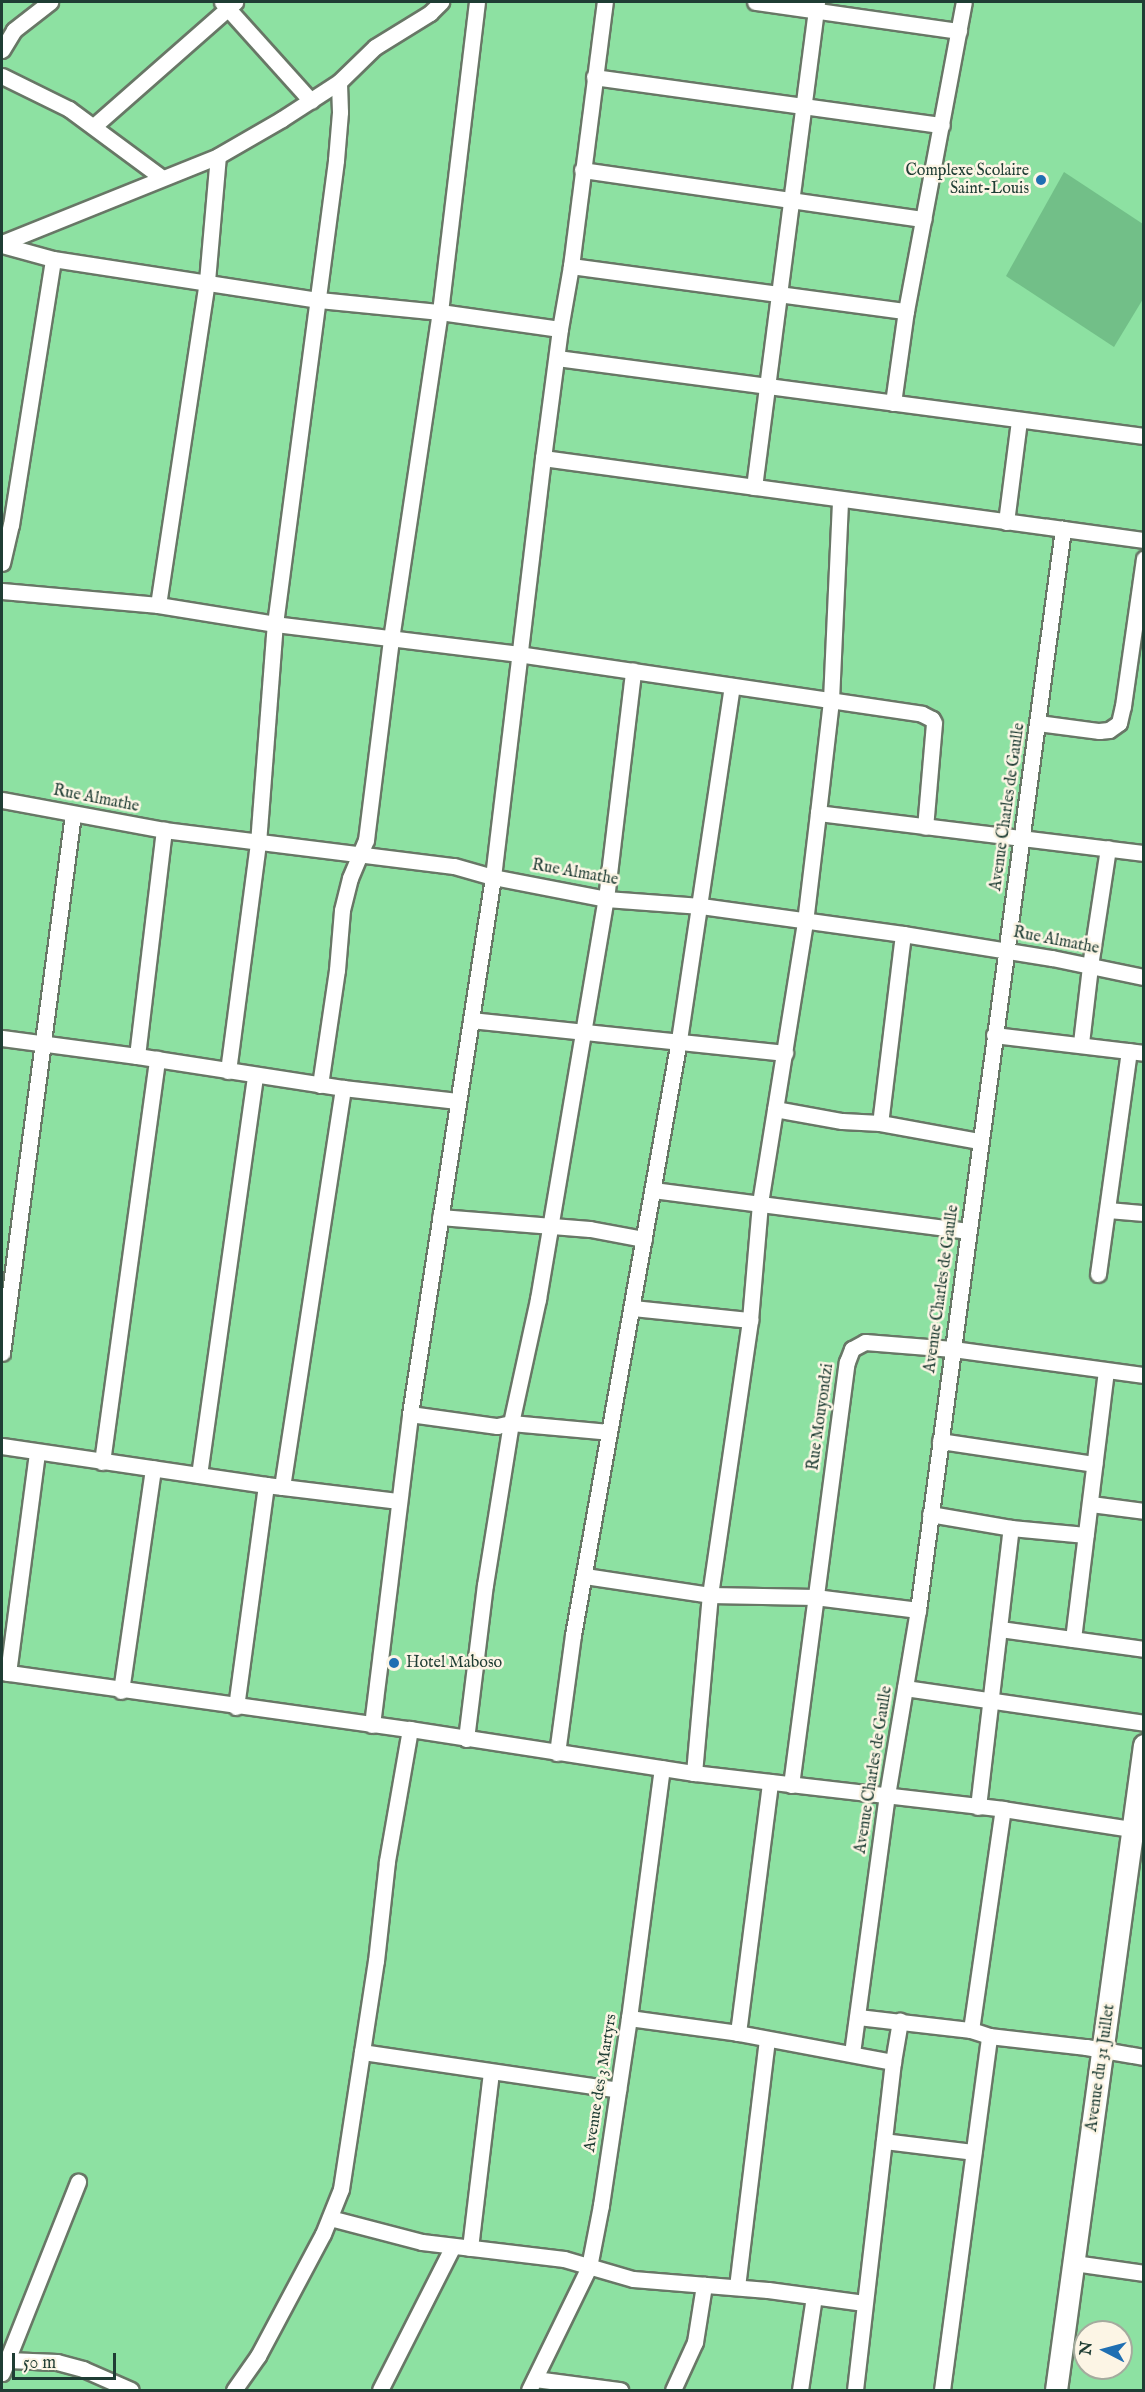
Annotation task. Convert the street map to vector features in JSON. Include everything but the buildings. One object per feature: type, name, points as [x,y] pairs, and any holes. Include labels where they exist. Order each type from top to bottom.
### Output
[{"type":"street","points":[[2,50],[14,30],[50,2]]},
{"type":"street","points":[[2,244],[161,177],[218,156],[339,82],[375,47],[430,13],[441,2]]},
{"type":"street","points":[[320,1084],[337,970],[342,910],[359,854],[366,840],[391,639],[440,312],[477,2]]},
{"type":"street","points":[[372,1725],[410,1414],[493,877],[543,458],[571,266],[605,2]]},
{"type":"street","points":[[755,2],[816,6],[959,31]]},
{"type":"street","points":[[893,403],[906,311],[964,2]]},
{"type":"street","points":[[94,126],[228,4],[311,101]]},
{"type":"street","points":[[754,487],[765,385],[816,6]]},
{"type":"street","points":[[2,76],[69,109],[161,177]]},
{"type":"street","points":[[594,77],[942,125]]},
{"type":"street","points":[[228,1071],[258,843],[275,624],[336,160],[340,112],[339,82]]},
{"type":"street","points":[[158,605],[207,281],[218,156]]},
{"type":"street","points":[[582,170],[924,219]]},
{"type":"street","points":[[2,244],[53,259],[319,300],[440,312],[560,329]]},
{"type":"street","points":[[2,563],[11,525],[53,259]]},
{"type":"street","points":[[571,266],[906,311]]},
{"type":"street","points":[[557,358],[1143,436]]},
{"type":"street","points":[[1006,522],[1019,420]]},
{"type":"street","points":[[543,458],[1143,540]]},
{"type":"street","points":[[694,1773],[710,1595],[750,1320],[760,1203],[805,922],[831,700],[840,499]]},
{"type":"street","name":"Avenue Charles de Gaulle","points":[[852,2053],[887,1794],[918,1610],[979,1141],[1038,723],[1062,529]]},
{"type":"street","points":[[1038,723],[1099,730],[1109,730],[1119,723],[1143,558]]},
{"type":"street","points":[[2,591],[158,605],[275,624],[518,654],[922,714],[932,719],[925,827]]},
{"type":"street","points":[[466,1739],[485,1585],[511,1423],[538,1299],[606,898],[633,671]]},
{"type":"street","points":[[557,1753],[573,1635],[633,1308],[701,906],[732,686]]},
{"type":"street","name":"Rue Almathe","points":[[2,800],[164,831],[470,869],[493,877],[606,898],[701,906],[1007,950],[1143,977]]},
{"type":"street","points":[[818,813],[1143,853]]},
{"type":"street","points":[[2,1353],[73,814]]},
{"type":"street","points":[[137,1056],[164,831]]},
{"type":"street","points":[[1081,1043],[1108,848]]},
{"type":"street","points":[[880,1123],[903,934]]},
{"type":"street","points":[[471,1020],[582,1033],[679,1040],[785,1053]]},
{"type":"street","points":[[994,1035],[1081,1043],[1136,1052],[1098,1274]]},
{"type":"street","points":[[2,1038],[157,1059],[255,1076],[457,1101]]},
{"type":"street","points":[[102,1462],[157,1059]]},
{"type":"street","points":[[199,1475],[255,1076]]},
{"type":"street","points":[[236,1707],[343,1088]]},
{"type":"street","points":[[775,1109],[842,1121],[880,1123],[979,1141]]},
{"type":"street","points":[[653,1190],[968,1231]]},
{"type":"street","points":[[1108,1210],[1143,1213]]},
{"type":"street","points":[[440,1217],[549,1225],[644,1239]]},
{"type":"street","points":[[633,1308],[750,1320]]},
{"type":"street","name":"Rue Mouyondzi","points":[[790,1785],[847,1362],[852,1348],[865,1342],[952,1349],[1143,1375]]},
{"type":"street","points":[[1073,1639],[1106,1371]]},
{"type":"street","points":[[410,1414],[497,1426],[511,1423],[609,1432]]},
{"type":"street","points":[[940,1441],[1094,1464]]},
{"type":"street","points":[[2,1446],[37,1453],[274,1486],[399,1501]]},
{"type":"street","points":[[37,1453],[5,1673],[694,1773],[887,1794],[1138,1830]]},
{"type":"street","points":[[121,1691],[153,1468]]},
{"type":"street","points":[[1091,1504],[1143,1511]]},
{"type":"street","points":[[930,1514],[1011,1528],[1086,1535]]},
{"type":"street","points":[[978,1807],[1011,1528]]},
{"type":"street","points":[[585,1576],[710,1595],[815,1598],[918,1610]]},
{"type":"street","points":[[1000,1629],[1143,1649]]},
{"type":"street","points":[[905,1688],[1143,1723]]},
{"type":"street","points":[[240,2389],[330,2218],[346,2166],[387,1861],[410,1730]]},
{"type":"street","name":"Avenue du 31 Juillet","points":[[1056,2391],[1103,2050],[1138,1830],[1143,1745]]},
{"type":"street","name":"Avenue des 3 Martyrs","points":[[532,2385],[588,2266],[601,2205],[629,2018],[662,1768]]},
{"type":"street","points":[[738,2033],[770,1782]]},
{"type":"street","points":[[971,2030],[1003,1809]]},
{"type":"street","points":[[858,2017],[971,2030],[989,2036],[1143,2057]]},
{"type":"street","points":[[629,2018],[738,2033],[893,2062]]},
{"type":"street","points":[[855,2391],[893,2062],[900,2021]]},
{"type":"street","points":[[942,2391],[989,2036]]},
{"type":"street","points":[[737,2288],[767,2040]]},
{"type":"street","points":[[362,2052],[618,2090]]},
{"type":"street","points":[[470,2248],[491,2072]]},
{"type":"street","points":[[884,2141],[973,2152]]},
{"type":"street","points":[[78,2182],[4,2367],[57,2362],[83,2369],[131,2391]]},
{"type":"street","points":[[330,2218],[422,2242],[564,2259],[633,2278],[864,2303]]},
{"type":"street","points":[[380,2391],[453,2246]]},
{"type":"street","points":[[1074,2263],[1143,2273]]},
{"type":"street","points":[[673,2391],[695,2342],[704,2285]]},
{"type":"street","points":[[800,2391],[814,2296]]},
{"type":"street","points":[[532,2385],[620,2391]]},
{"type":"green space","points":[[2,2],[1143,2],[1143,2390],[2,2390]]},
{"type":"green space","points":[[1064,172],[1143,224],[1143,299],[1114,347],[1006,276]]},
{"type":"place","name":"Complexe Scolaire Saint-Louis","points":[[1041,180]]},
{"type":"place","name":"Hotel Maboso","points":[[394,1663]]}]
